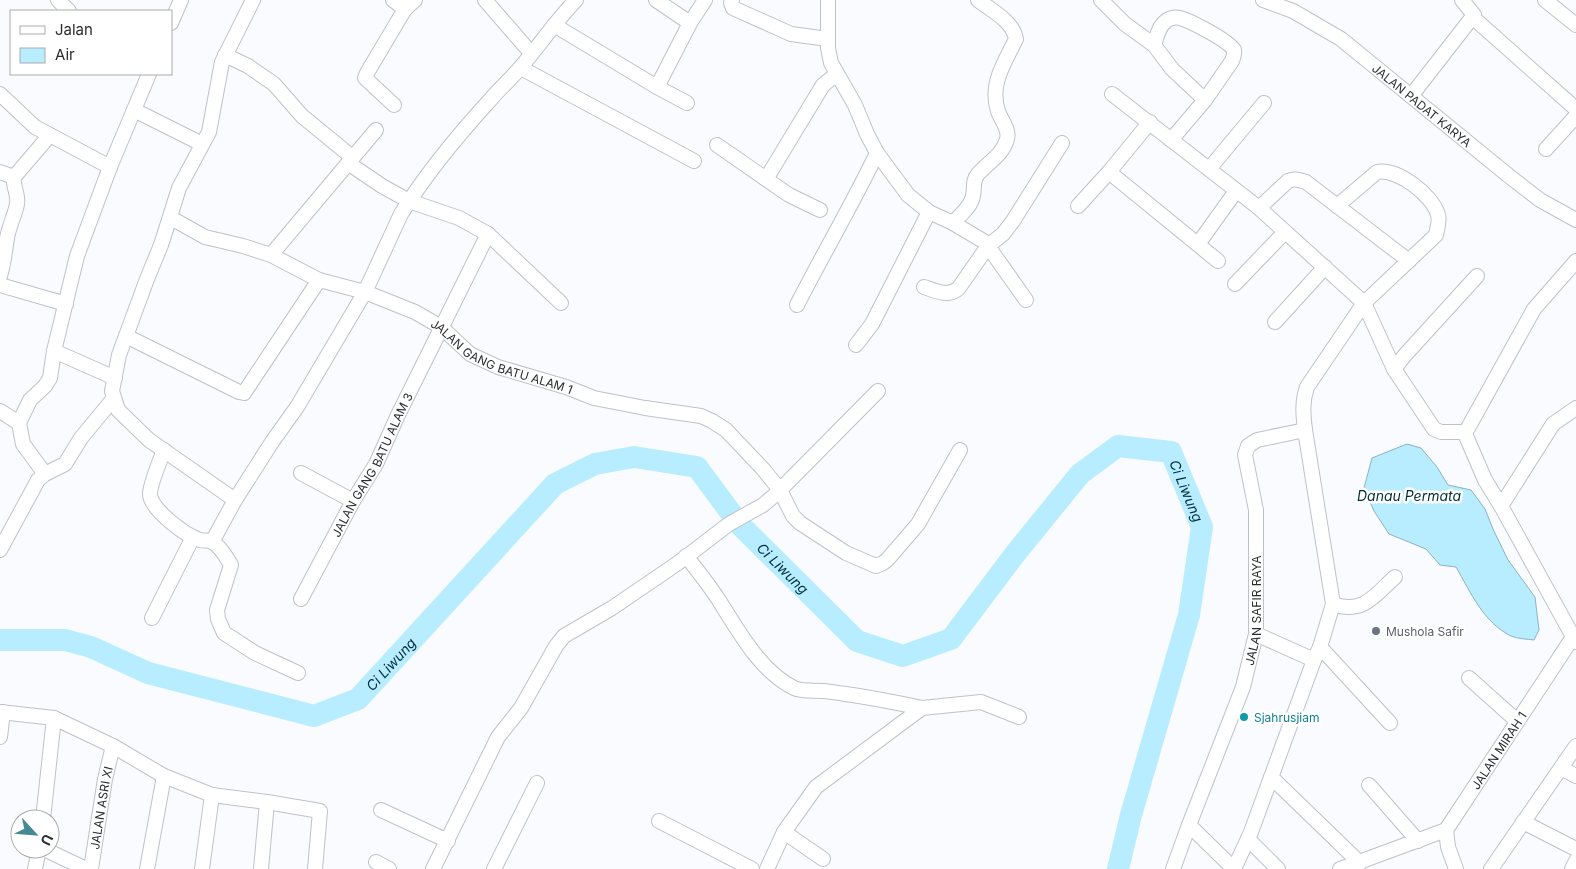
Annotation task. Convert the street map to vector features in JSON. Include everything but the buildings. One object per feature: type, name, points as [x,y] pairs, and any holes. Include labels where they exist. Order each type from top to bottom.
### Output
[{"type":"street","points":[[58,0],[68,10]]},
{"type":"street","points":[[235,500],[149,440],[118,410],[112,390],[119,355],[171,218],[179,188],[209,132],[217,84],[225,55],[253,0]]},
{"type":"street","points":[[393,0],[410,4],[365,78],[394,105]]},
{"type":"street","points":[[485,0],[531,53]]},
{"type":"street","points":[[212,542],[235,500],[297,407],[366,292],[409,201],[445,151],[521,68],[531,53],[576,0]]},
{"type":"street","points":[[656,0],[690,23]]},
{"type":"street","points":[[657,87],[690,23],[705,0]]},
{"type":"street","points":[[732,0],[733,8],[791,34],[828,39]]},
{"type":"street","points":[[828,0],[829,55],[877,153],[908,195],[929,212],[953,223],[985,242],[1026,300]]},
{"type":"street","points":[[953,223],[969,206],[977,175],[997,156],[1007,140],[1008,132],[998,109],[995,92],[997,77],[1016,39],[1015,33],[1012,26],[978,0]]},
{"type":"street","points":[[1102,0],[1125,24],[1154,45],[1172,69],[1205,100]]},
{"type":"street","name":"JALAN PADAT KARYA","points":[[1263,0],[1297,6],[1341,39],[1540,200],[1576,220]]},
{"type":"street","points":[[1411,96],[1474,14],[1462,0]]},
{"type":"street","points":[[1545,0],[1576,25]]},
{"type":"street","points":[[172,20],[179,1]]},
{"type":"street","points":[[1154,45],[1159,29],[1164,22],[1172,18],[1180,18],[1198,26],[1234,50],[1234,55],[1205,100],[1171,140]]},
{"type":"street","points":[[1478,22],[1576,109]]},
{"type":"street","points":[[554,25],[687,103]]},
{"type":"street","points":[[225,55],[248,66],[281,90],[302,116],[350,160],[382,186],[409,201],[459,218],[488,234],[561,303]]},
{"type":"street","points":[[521,68],[694,160]]},
{"type":"street","points":[[766,179],[824,85],[837,74]]},
{"type":"street","points":[[45,474],[23,444],[19,423],[30,400],[50,378],[54,351],[77,256],[147,75]]},
{"type":"street","points":[[0,94],[35,127],[110,167]]},
{"type":"street","points":[[1112,94],[1259,208],[1364,303],[1394,369],[1434,429],[1441,432],[1465,432]]},
{"type":"street","points":[[1209,169],[1264,103]]},
{"type":"street","points":[[134,110],[202,144]]},
{"type":"street","points":[[1546,149],[1576,116]]},
{"type":"street","points":[[1078,206],[1150,122]]},
{"type":"street","points":[[270,255],[376,130]]},
{"type":"street","points":[[0,276],[4,264],[4,230],[17,204],[17,195],[12,183],[14,177],[50,135]]},
{"type":"street","points":[[924,288],[945,294],[952,293],[958,289],[988,246],[1003,234],[1014,221],[1062,143]]},
{"type":"street","points":[[717,145],[789,195],[820,210]]},
{"type":"street","points":[[797,305],[877,153]]},
{"type":"street","points":[[0,172],[14,177]]},
{"type":"street","points":[[1109,172],[1218,262]]},
{"type":"street","points":[[1189,825],[1234,869],[1248,839],[1317,654],[1333,604],[1305,430],[1303,407],[1307,387],[1364,303],[1436,235],[1438,215],[1431,203],[1410,182],[1392,173],[1377,172],[1337,206]]},
{"type":"street","points":[[1259,208],[1288,181],[1294,179],[1306,182],[1410,261]]},
{"type":"street","points":[[1198,244],[1236,191]]},
{"type":"street","points":[[856,345],[872,324],[929,212]]},
{"type":"street","name":"JALAN GANG BATU ALAM 1","points":[[171,218],[205,237],[244,246],[270,255],[319,280],[366,292],[415,312],[441,327],[470,354],[509,371],[566,387],[594,398],[701,416],[712,421],[731,435],[763,469],[780,490],[793,516],[800,523],[849,555],[876,566],[887,560],[918,524],[960,450]]},
{"type":"street","points":[[1236,284],[1285,232]]},
{"type":"street","name":"JALAN GANG BATU ALAM 3","points":[[301,599],[376,464],[441,327],[488,234]]},
{"type":"street","points":[[1465,432],[1534,309],[1576,261]]},
{"type":"street","points":[[1275,322],[1325,267]]},
{"type":"street","points":[[1394,369],[1404,355],[1477,276]]},
{"type":"street","points":[[126,336],[244,393],[319,280]]},
{"type":"street","points":[[0,284],[66,304]]},
{"type":"street","points":[[54,351],[115,378]]},
{"type":"street","points":[[433,869],[498,737],[521,708],[556,646],[564,636],[612,608],[729,524],[763,506],[878,391]]},
{"type":"street","points":[[0,550],[38,480],[45,474],[65,464],[82,438],[114,398]]},
{"type":"street","points":[[1501,506],[1553,424],[1576,408]]},
{"type":"street","points":[[0,411],[19,423]]},
{"type":"street","name":"JALAN SAFIR RAYA","points":[[1173,869],[1243,687],[1256,634],[1256,510],[1245,455],[1248,446],[1257,440],[1305,430]]},
{"type":"street","points":[[1465,432],[1485,480],[1575,639]]},
{"type":"street","points":[[164,450],[150,493],[152,502],[171,522],[193,537],[212,542],[226,556],[231,565],[217,610],[218,619],[224,632],[255,653],[298,673]]},
{"type":"street","points":[[301,473],[354,501]]},
{"type":"street","points":[[152,618],[193,537]]},
{"type":"street","points":[[686,556],[754,654],[776,676],[795,689],[878,698],[922,708],[981,702],[1019,717]]},
{"type":"street","points":[[1333,604],[1347,609],[1355,608],[1368,602],[1395,577]]},
{"type":"street","points":[[1256,634],[1317,654],[1390,723]]},
{"type":"street","name":"JALAN MIRAH 1","points":[[1446,830],[1517,721],[1575,639]]},
{"type":"street","points":[[1469,678],[1517,721]]},
{"type":"street","points":[[767,869],[784,832],[816,787],[922,708]]},
{"type":"street","points":[[0,737],[2,712],[54,718],[112,746],[164,776],[212,795],[320,811],[315,869]]},
{"type":"street","points":[[44,809],[54,718]]},
{"type":"street","name":"JALAN ASRI XI","points":[[91,869],[112,746]]},
{"type":"street","points":[[1491,869],[1576,746]]},
{"type":"street","points":[[1561,768],[1576,776]]},
{"type":"street","points":[[147,869],[164,776]]},
{"type":"street","points":[[1271,777],[1360,863]]},
{"type":"street","points":[[494,869],[537,783]]},
{"type":"street","points":[[1369,785],[1418,841]]},
{"type":"street","points":[[202,869],[212,795]]},
{"type":"street","points":[[261,869],[267,802]]},
{"type":"street","points":[[381,810],[448,841]]},
{"type":"street","points":[[659,821],[752,869]]},
{"type":"street","points":[[1523,822],[1576,849]]},
{"type":"street","points":[[1340,869],[1446,830],[1448,847],[1456,869]]},
{"type":"street","points":[[784,832],[823,859]]},
{"type":"street","points":[[1248,839],[1278,869]]},
{"type":"street","points":[[60,857],[86,869]]},
{"type":"street","points":[[1572,869],[1576,861]]},
{"type":"street","points":[[376,862],[389,869]]},
{"type":"water","name":"Danau Permata","points":[[1407,444],[1421,448],[1437,467],[1448,485],[1471,490],[1485,509],[1508,560],[1535,597],[1539,630],[1534,640],[1514,637],[1501,630],[1485,615],[1456,567],[1440,565],[1426,549],[1389,534],[1374,511],[1364,488],[1372,458]]},
{"type":"waterway","name":"Ci Liwung","points":[[0,640],[65,640],[91,647],[148,673],[314,716],[358,699],[555,484],[595,464],[634,457],[697,467],[740,525],[857,641],[903,656],[951,639],[1015,554],[1080,474],[1118,446],[1171,452],[1202,527],[1189,615],[1131,815],[1118,869]]},
{"type":"place","name":"Mushola Safir","points":[[1376,631]]},
{"type":"place","name":"Sjahrusjiam","points":[[1244,717]]}]
